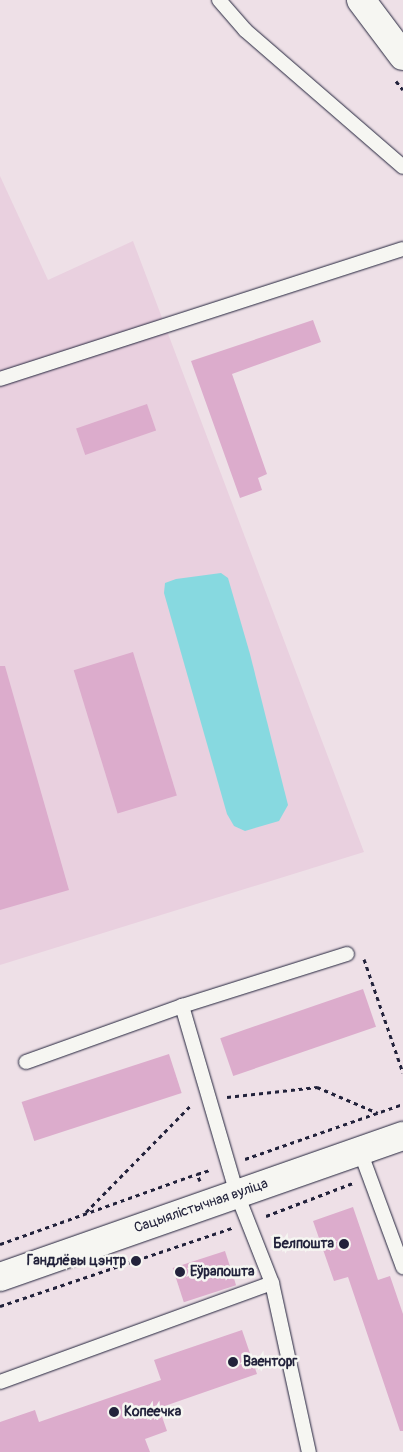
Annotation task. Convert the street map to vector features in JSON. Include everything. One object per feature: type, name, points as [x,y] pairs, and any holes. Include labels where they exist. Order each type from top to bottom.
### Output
[{"type":"main road","points":[[361,0],[403,56]]},
{"type":"main road","name":"Сацыялістычная вуліца","points":[[0,1277],[403,1136]]},
{"type":"lane","points":[[219,0],[245,30],[403,167]]},
{"type":"lane","points":[[0,379],[403,249]]},
{"type":"lane","points":[[26,1062],[182,1006],[347,954]]},
{"type":"lane","points":[[182,1006],[237,1194],[272,1283],[309,1452]]},
{"type":"lane","points":[[360,1151],[403,1268]]},
{"type":"lane","points":[[0,1382],[272,1283]]},
{"type":"path","points":[[347,954],[367,960],[403,1072]]},
{"type":"path","points":[[0,1244],[197,1174]]},
{"type":"path","points":[[0,1306],[249,1222],[370,1177]]},
{"type":"shaded area","points":[[0,176],[48,280],[133,241],[364,852],[0,965]]},
{"type":"water","points":[[221,573],[228,578],[250,654],[288,805],[279,821],[245,831],[234,826],[227,814],[164,593],[165,583],[176,579]]},
{"type":"building","points":[[313,320],[321,342],[232,374],[267,474],[258,478],[262,490],[240,498],[191,361]]},
{"type":"building","points":[[147,404],[156,430],[85,455],[76,428]]},
{"type":"building","points":[[133,652],[177,795],[118,814],[74,670]]},
{"type":"building","points":[[0,666],[5,666],[69,890],[0,910]]},
{"type":"building","points":[[363,989],[376,1027],[233,1076],[220,1038]]},
{"type":"building","points":[[169,1054],[182,1093],[34,1141],[22,1102]]},
{"type":"building","points":[[353,1207],[378,1280],[390,1276],[403,1314],[403,1431],[400,1431],[348,1277],[334,1281],[313,1221]]},
{"type":"building","points":[[225,1251],[236,1285],[184,1302],[173,1268]]},
{"type":"building","points":[[242,1330],[257,1374],[159,1408],[167,1431],[145,1439],[150,1452],[0,1452],[0,1422],[35,1410],[39,1422],[161,1380],[154,1360]]},
{"type":"place","name":"Белпошта","points":[[344,1244]]},
{"type":"place","name":"Гандлёвы цэнтр","points":[[136,1261]]},
{"type":"place","name":"Еўрапошта","points":[[180,1272]]},
{"type":"place","name":"Ваенторг","points":[[233,1362]]},
{"type":"place","name":"Копеечка","points":[[114,1412]]}]
